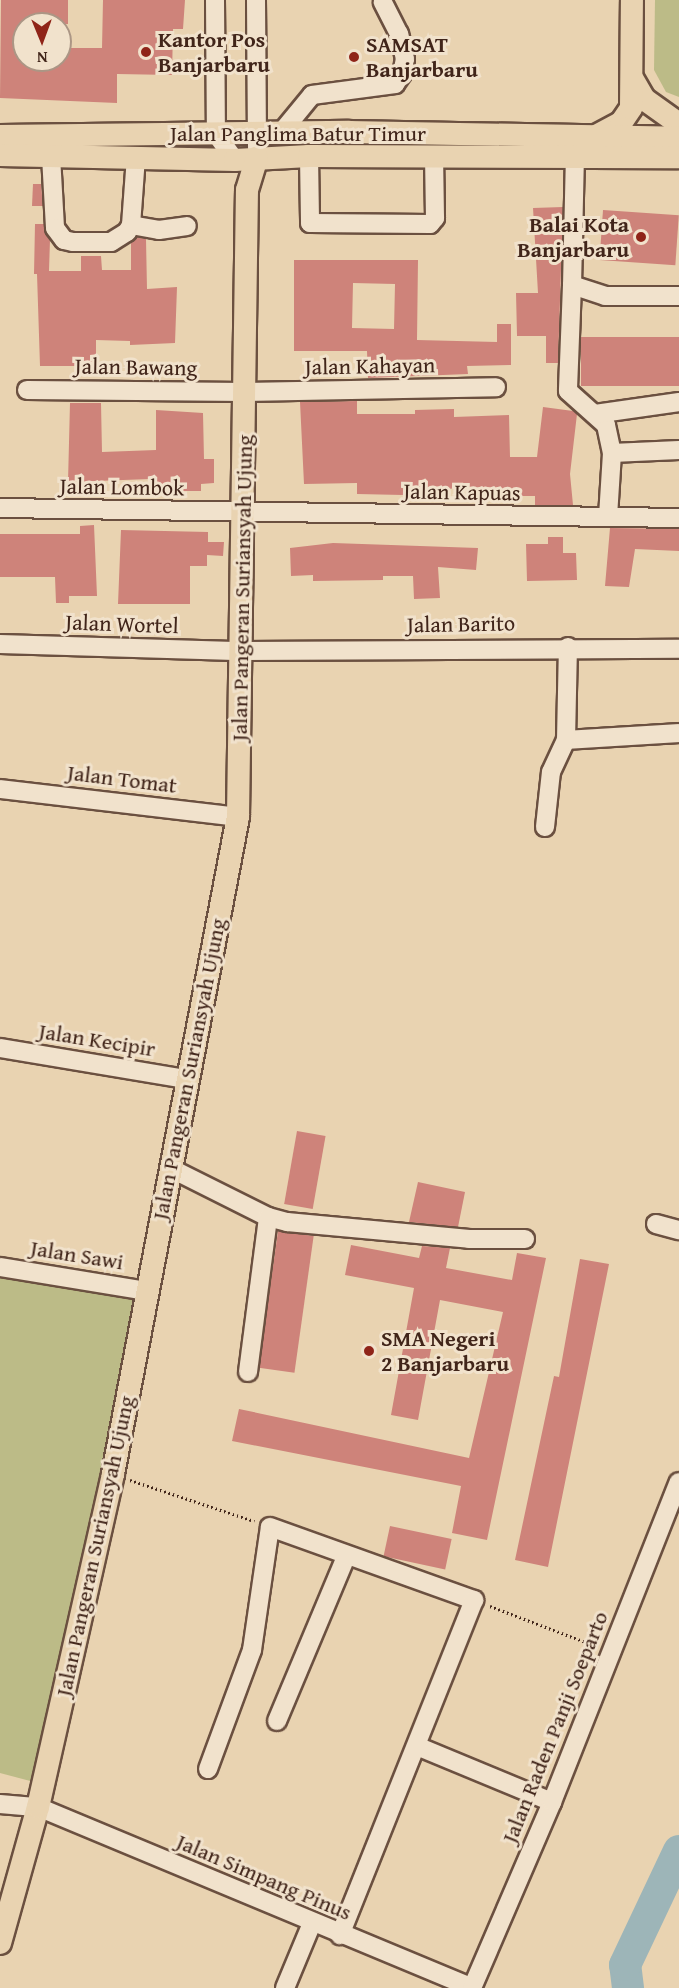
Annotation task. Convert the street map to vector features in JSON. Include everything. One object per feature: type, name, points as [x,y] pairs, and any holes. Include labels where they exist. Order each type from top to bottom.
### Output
[{"type":"main road","points":[[596,135],[621,123],[631,108],[632,0]]},
{"type":"main road","points":[[633,78],[644,99],[679,124]]},
{"type":"main road","name":"Jalan Panglima Batur Timur","points":[[7,145],[216,134],[349,132],[679,138]]},
{"type":"main road","points":[[349,132],[349,155]]},
{"type":"main road","name":"Jalan Panglima Batur Timur","points":[[7,145],[51,156],[136,157],[246,165],[309,156],[349,155],[575,154],[679,157]]},
{"type":"main road","name":"Jalan Pangeran Suriansyah Ujung","points":[[0,1943],[38,1807],[113,1474],[146,1290],[172,1169],[186,1079],[238,817],[243,651],[246,165]]},
{"type":"street","points":[[215,0],[216,134],[246,165],[257,135],[256,0]]},
{"type":"street","points":[[280,134],[312,95],[395,84],[402,74],[405,59],[399,34],[383,2]]},
{"type":"street","points":[[575,154],[568,391],[606,425],[612,453],[608,518]]},
{"type":"street","points":[[309,156],[310,223],[430,224],[435,218],[434,155]]},
{"type":"street","points":[[51,156],[55,228],[64,240],[111,243],[121,239],[131,225],[136,157]]},
{"type":"street","points":[[131,225],[159,230],[187,226]]},
{"type":"street","points":[[572,285],[605,296],[679,296]]},
{"type":"street","name":"Jalan Kahayan","points":[[244,392],[496,387]]},
{"type":"street","name":"Jalan Bawang","points":[[27,390],[244,392]]},
{"type":"street","points":[[595,414],[679,402]]},
{"type":"street","points":[[612,453],[679,450]]},
{"type":"street","name":"Jalan Lombok","points":[[0,508],[243,514]]},
{"type":"street","name":"Jalan Kapuas","points":[[243,514],[679,518]]},
{"type":"street","name":"Jalan Wortel","points":[[0,644],[243,651]]},
{"type":"street","points":[[545,827],[551,772],[566,740],[568,647]]},
{"type":"street","name":"Jalan Barito","points":[[243,651],[568,647],[679,649]]},
{"type":"street","points":[[566,740],[679,733]]},
{"type":"street","name":"Jalan Tomat","points":[[0,789],[238,817]]},
{"type":"street","name":"Jalan Kecipir","points":[[0,1048],[186,1079]]},
{"type":"street","points":[[172,1169],[268,1217],[421,1235],[525,1239]]},
{"type":"street","points":[[248,1372],[268,1217]]},
{"type":"street","points":[[656,1224],[679,1230]]},
{"type":"street","name":"Jalan Sawi","points":[[0,1267],[146,1290]]},
{"type":"street","name":"Jalan Raden Panji Soeparto","points":[[472,1988],[552,1802],[679,1482]]},
{"type":"street","points":[[208,1769],[252,1650],[270,1527],[346,1557],[474,1600],[419,1747],[340,1935]]},
{"type":"street","points":[[277,1721],[346,1557]]},
{"type":"street","points":[[419,1747],[552,1802]]},
{"type":"street","name":"Jalan Simpang Pinus","points":[[0,1804],[38,1807],[340,1935],[472,1988]]},
{"type":"street","points":[[285,1988],[312,1923]]},
{"type":"path","points":[[113,1474],[270,1527]]},
{"type":"path","points":[[474,1600],[612,1652]]},
{"type":"shaded area","points":[[655,0],[679,0],[679,97],[666,92],[654,70]]},
{"type":"shaded area","points":[[0,1271],[139,1294],[107,1472],[34,1782],[0,1773]]},
{"type":"building","points":[[1,0],[68,0],[68,12],[12,12],[12,72],[72,72],[72,48],[102,48],[103,0],[185,0],[183,29],[173,29],[172,75],[117,74],[117,103],[0,98]]},
{"type":"building","points":[[33,184],[41,184],[43,206],[32,206]]},
{"type":"building","points":[[563,207],[558,363],[546,363],[546,336],[517,336],[516,293],[538,293],[533,208]]},
{"type":"building","name":"Balai Kota Banjarbaru","points":[[603,210],[679,215],[675,265],[600,260]]},
{"type":"building","points":[[35,224],[44,224],[50,240],[49,271],[81,271],[81,256],[101,256],[102,270],[131,270],[131,243],[137,237],[146,239],[147,289],[177,287],[175,343],[130,345],[130,341],[96,340],[96,366],[40,366],[37,274],[34,274]]},
{"type":"building","points":[[294,260],[418,260],[417,340],[497,342],[497,324],[511,324],[511,365],[467,366],[468,374],[368,378],[367,351],[294,351]],"holes":[[[353,283],[395,284],[394,329],[352,328]]]},
{"type":"building","points":[[581,337],[679,337],[679,386],[581,386]]},
{"type":"building","points":[[357,401],[357,414],[415,414],[415,410],[454,409],[454,417],[509,415],[510,457],[537,457],[543,407],[573,411],[577,414],[570,474],[573,505],[535,505],[535,496],[500,496],[500,490],[475,488],[403,490],[403,495],[357,494],[357,483],[304,484],[300,402]]},
{"type":"building","points":[[70,403],[101,403],[102,452],[156,450],[156,410],[203,413],[204,459],[214,459],[214,483],[201,484],[201,491],[151,491],[151,479],[68,482]]},
{"type":"building","points":[[94,525],[97,596],[69,596],[69,603],[56,603],[55,577],[0,577],[0,534],[80,534],[80,526]]},
{"type":"building","points":[[610,528],[679,529],[679,551],[635,549],[629,587],[605,586]]},
{"type":"building","points":[[121,530],[208,532],[208,542],[224,542],[223,556],[207,555],[207,566],[190,566],[190,604],[118,604]]},
{"type":"building","points":[[548,537],[563,537],[563,553],[576,553],[577,580],[527,581],[526,544],[548,544]]},
{"type":"building","points":[[333,543],[478,548],[476,570],[438,567],[440,598],[414,599],[413,576],[383,576],[383,580],[313,581],[313,575],[291,576],[290,548]]},
{"type":"building","points":[[297,1131],[326,1136],[313,1209],[284,1204]]},
{"type":"building","points":[[418,1182],[465,1192],[458,1227],[409,1222]]},
{"type":"building","points":[[278,1231],[314,1236],[294,1373],[259,1368]]},
{"type":"building","points":[[351,1245],[419,1258],[422,1246],[450,1248],[446,1268],[512,1280],[517,1253],[546,1258],[487,1540],[452,1533],[461,1486],[232,1441],[239,1409],[469,1458],[503,1312],[440,1300],[418,1420],[391,1415],[414,1288],[345,1275]]},
{"type":"building","points":[[580,1259],[609,1264],[548,1567],[515,1560],[554,1376],[559,1377]]},
{"type":"building","points":[[390,1526],[452,1539],[445,1569],[384,1556]]},
{"type":"waterway","points":[[628,1988],[625,1965],[679,1851]]},
{"type":"place","name":"Kantor Pos Banjarbaru","points":[[146,52]]},
{"type":"place","name":"SAMSAT Banjarbaru","points":[[354,57]]},
{"type":"place","name":"Balai Kota Banjarbaru","points":[[641,237]]},
{"type":"place","name":"SMA Negeri 2 Banjarbaru","points":[[369,1351]]}]
